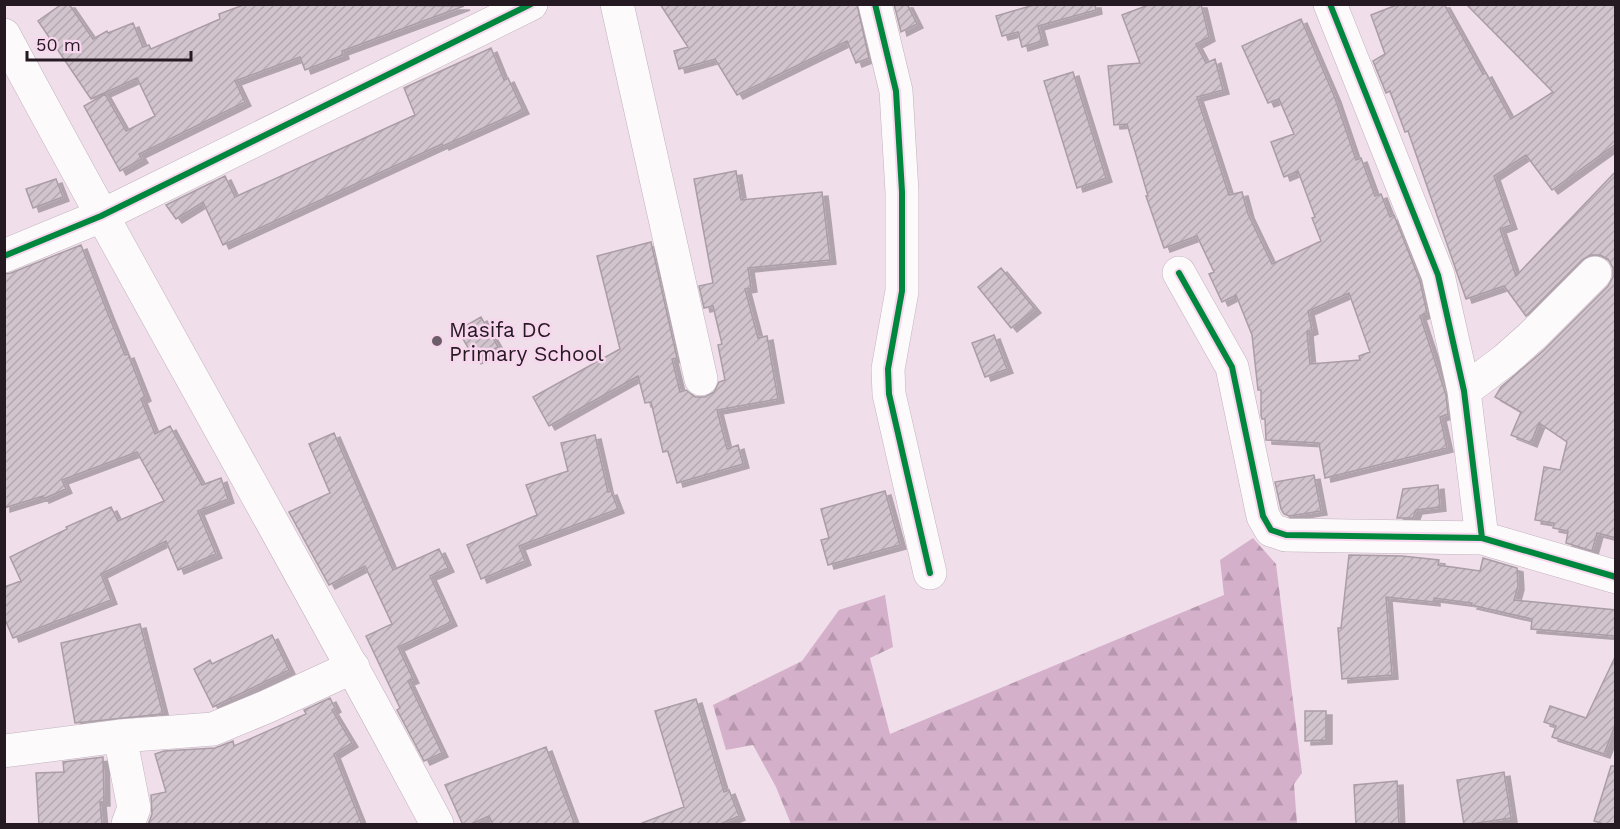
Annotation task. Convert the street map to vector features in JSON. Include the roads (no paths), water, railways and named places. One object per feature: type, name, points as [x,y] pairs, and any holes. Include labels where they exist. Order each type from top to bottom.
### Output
[{"type":"street","points":[[4,256],[101,216],[531,4]]},
{"type":"street","points":[[617,4],[701,379]]},
{"type":"street","points":[[875,4],[896,91],[902,192],[902,291],[888,369],[889,394],[930,573]]},
{"type":"street","points":[[1330,4],[1438,275],[1464,391],[1482,538]]},
{"type":"street","points":[[4,35],[101,216],[353,667],[437,825]]},
{"type":"street","points":[[1179,273],[1232,367],[1263,516],[1271,530],[1286,535],[1482,538],[1616,577]]},
{"type":"street","points":[[1464,391],[1532,336],[1594,273]]},
{"type":"street","points":[[4,752],[120,736],[213,729],[266,708],[353,667]]},
{"type":"street","points":[[120,736],[134,808],[128,825]]},
{"type":"place","name":"Masifa DC Primary School","points":[[437,341]]}]
